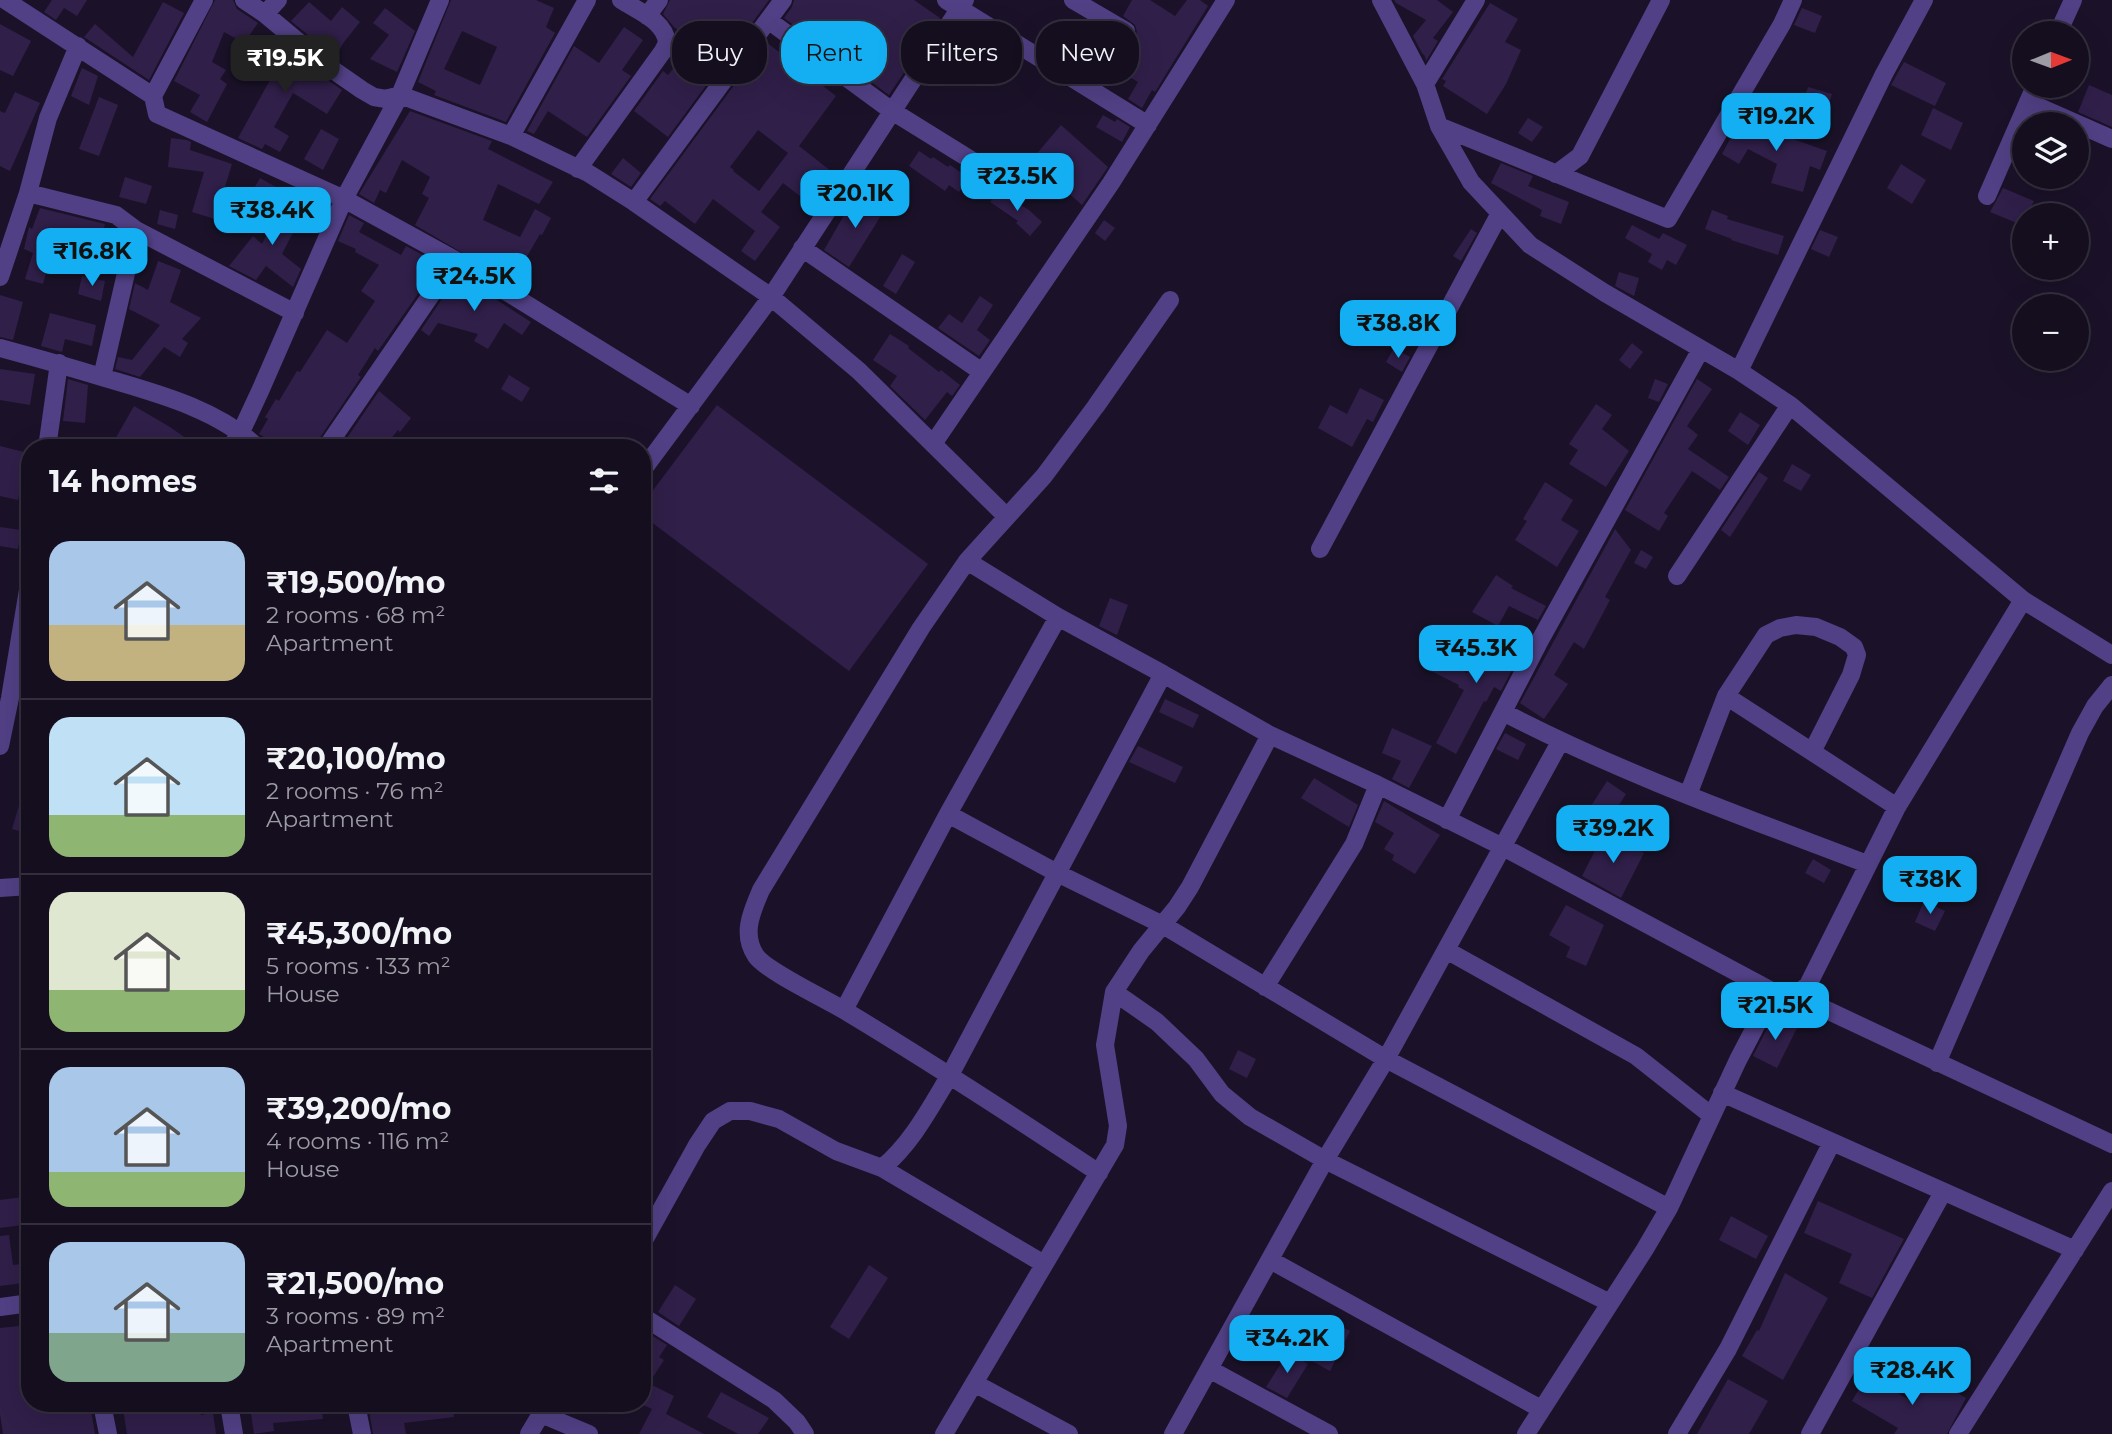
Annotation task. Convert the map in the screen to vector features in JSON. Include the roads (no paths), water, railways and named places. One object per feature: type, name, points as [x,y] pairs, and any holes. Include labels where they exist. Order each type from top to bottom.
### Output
[{"type":"street","points":[[5,0],[153,96]]},
{"type":"street","points":[[204,0],[153,96],[157,114],[344,199],[455,260],[691,406]]},
{"type":"street","points":[[244,0],[326,65],[374,97],[386,99],[400,95],[511,136],[578,169],[634,202],[771,297],[859,371],[1007,517]]},
{"type":"street","points":[[265,14],[278,0]]},
{"type":"street","points":[[236,439],[344,199],[400,95],[440,0]]},
{"type":"street","points":[[511,136],[587,0]]},
{"type":"street","points":[[578,169],[667,43],[663,30],[621,0]]},
{"type":"street","points":[[647,16],[659,0]]},
{"type":"street","points":[[634,202],[783,0]]},
{"type":"street","points":[[1073,0],[1109,21]]},
{"type":"street","points":[[933,444],[1111,183],[1226,0]]},
{"type":"street","points":[[1381,0],[1425,84],[1439,126],[1471,182],[1530,244],[1605,293],[1739,371],[1790,405],[2023,600],[2112,655]]},
{"type":"street","points":[[1425,84],[1476,0]]},
{"type":"street","points":[[1556,174],[1580,156],[1661,0]]},
{"type":"street","points":[[1439,126],[1668,219],[1782,24],[1793,0]]},
{"type":"street","points":[[1739,371],[1884,74],[1924,0]]},
{"type":"street","points":[[2063,21],[2073,0]]},
{"type":"street","points":[[651,459],[771,297],[892,111],[956,3],[1148,125]]},
{"type":"street","points":[[768,20],[892,111],[1018,189]]},
{"type":"street","points":[[0,277],[28,193],[48,118],[78,46]]},
{"type":"street","points":[[1987,196],[2029,98]]},
{"type":"street","points":[[2038,98],[2112,139]]},
{"type":"street","points":[[28,193],[116,215],[136,230],[295,313]]},
{"type":"street","points":[[1320,549],[1500,213]]},
{"type":"street","points":[[102,377],[136,230]]},
{"type":"street","points":[[802,248],[982,372]]},
{"type":"street","points":[[332,439],[455,260]]},
{"type":"street","points":[[1100,1173],[950,1075],[769,968],[756,956],[748,933],[751,913],[761,890],[921,628],[967,561],[1044,475],[1096,407],[1170,300]]},
{"type":"street","points":[[0,348],[59,363],[171,398],[241,432],[248,439]]},
{"type":"street","points":[[1447,820],[1538,644],[1701,349]]},
{"type":"street","points":[[48,439],[59,363]]},
{"type":"street","points":[[1677,576],[1790,405]]},
{"type":"street","points":[[967,561],[1058,617],[1270,735],[1503,847],[1790,994],[2112,1144]]},
{"type":"street","points":[[1525,1434],[1611,1303],[1669,1208],[1762,1014],[1808,985],[1814,975],[1897,807],[2023,600]]},
{"type":"street","points":[[844,1010],[948,814],[1058,617]]},
{"type":"street","points":[[1688,795],[1726,696],[1766,635],[1780,628],[1796,625],[1816,627],[1840,637],[1854,648],[1857,655],[1812,752]]},
{"type":"street","points":[[0,746],[21,632]]},
{"type":"street","points":[[882,1168],[899,1154],[950,1075],[1163,674]]},
{"type":"street","points":[[1937,1063],[2080,733],[2095,706],[2112,685]]},
{"type":"street","points":[[1726,696],[1897,807]]},
{"type":"street","points":[[1503,712],[1560,742],[1867,864]]},
{"type":"street","points":[[944,1434],[1115,1145],[1118,1126],[1105,1045],[1114,992],[1141,951],[1190,887],[1270,735]]},
{"type":"street","points":[[1173,1434],[1325,1160],[1386,1059],[1560,742]]},
{"type":"street","points":[[1265,987],[1354,844],[1378,785]]},
{"type":"street","points":[[948,814],[1057,873],[1163,925],[1386,1059],[1669,1208]]},
{"type":"street","points":[[0,888],[21,888]]},
{"type":"street","points":[[1446,950],[1636,1056],[1712,1116]]},
{"type":"street","points":[[1114,992],[1157,1022],[1196,1059],[1222,1094],[1250,1117],[1325,1160],[1611,1303]]},
{"type":"street","points":[[1722,1093],[2075,1250]]},
{"type":"street","points":[[651,1228],[713,1121],[730,1111],[750,1111],[779,1119],[836,1151],[882,1168],[1044,1264]]},
{"type":"street","points":[[1677,1434],[1728,1349],[1832,1142]]},
{"type":"street","points":[[1958,1434],[2112,1191]]},
{"type":"street","points":[[1810,1434],[1943,1192]]},
{"type":"street","points":[[1270,1260],[1541,1409]]},
{"type":"street","points":[[0,1307],[21,1304]]},
{"type":"street","points":[[651,1322],[774,1400],[797,1422],[805,1434]]},
{"type":"street","points":[[1209,1369],[1329,1434]]},
{"type":"street","points":[[974,1383],[1069,1434]]},
{"type":"street","points":[[104,1412],[108,1434]]},
{"type":"street","points":[[230,1412],[234,1434]]},
{"type":"street","points":[[358,1412],[362,1434]]},
{"type":"street","points":[[529,1434],[542,1412]]},
{"type":"street","points":[[549,1412],[589,1434]]}]
